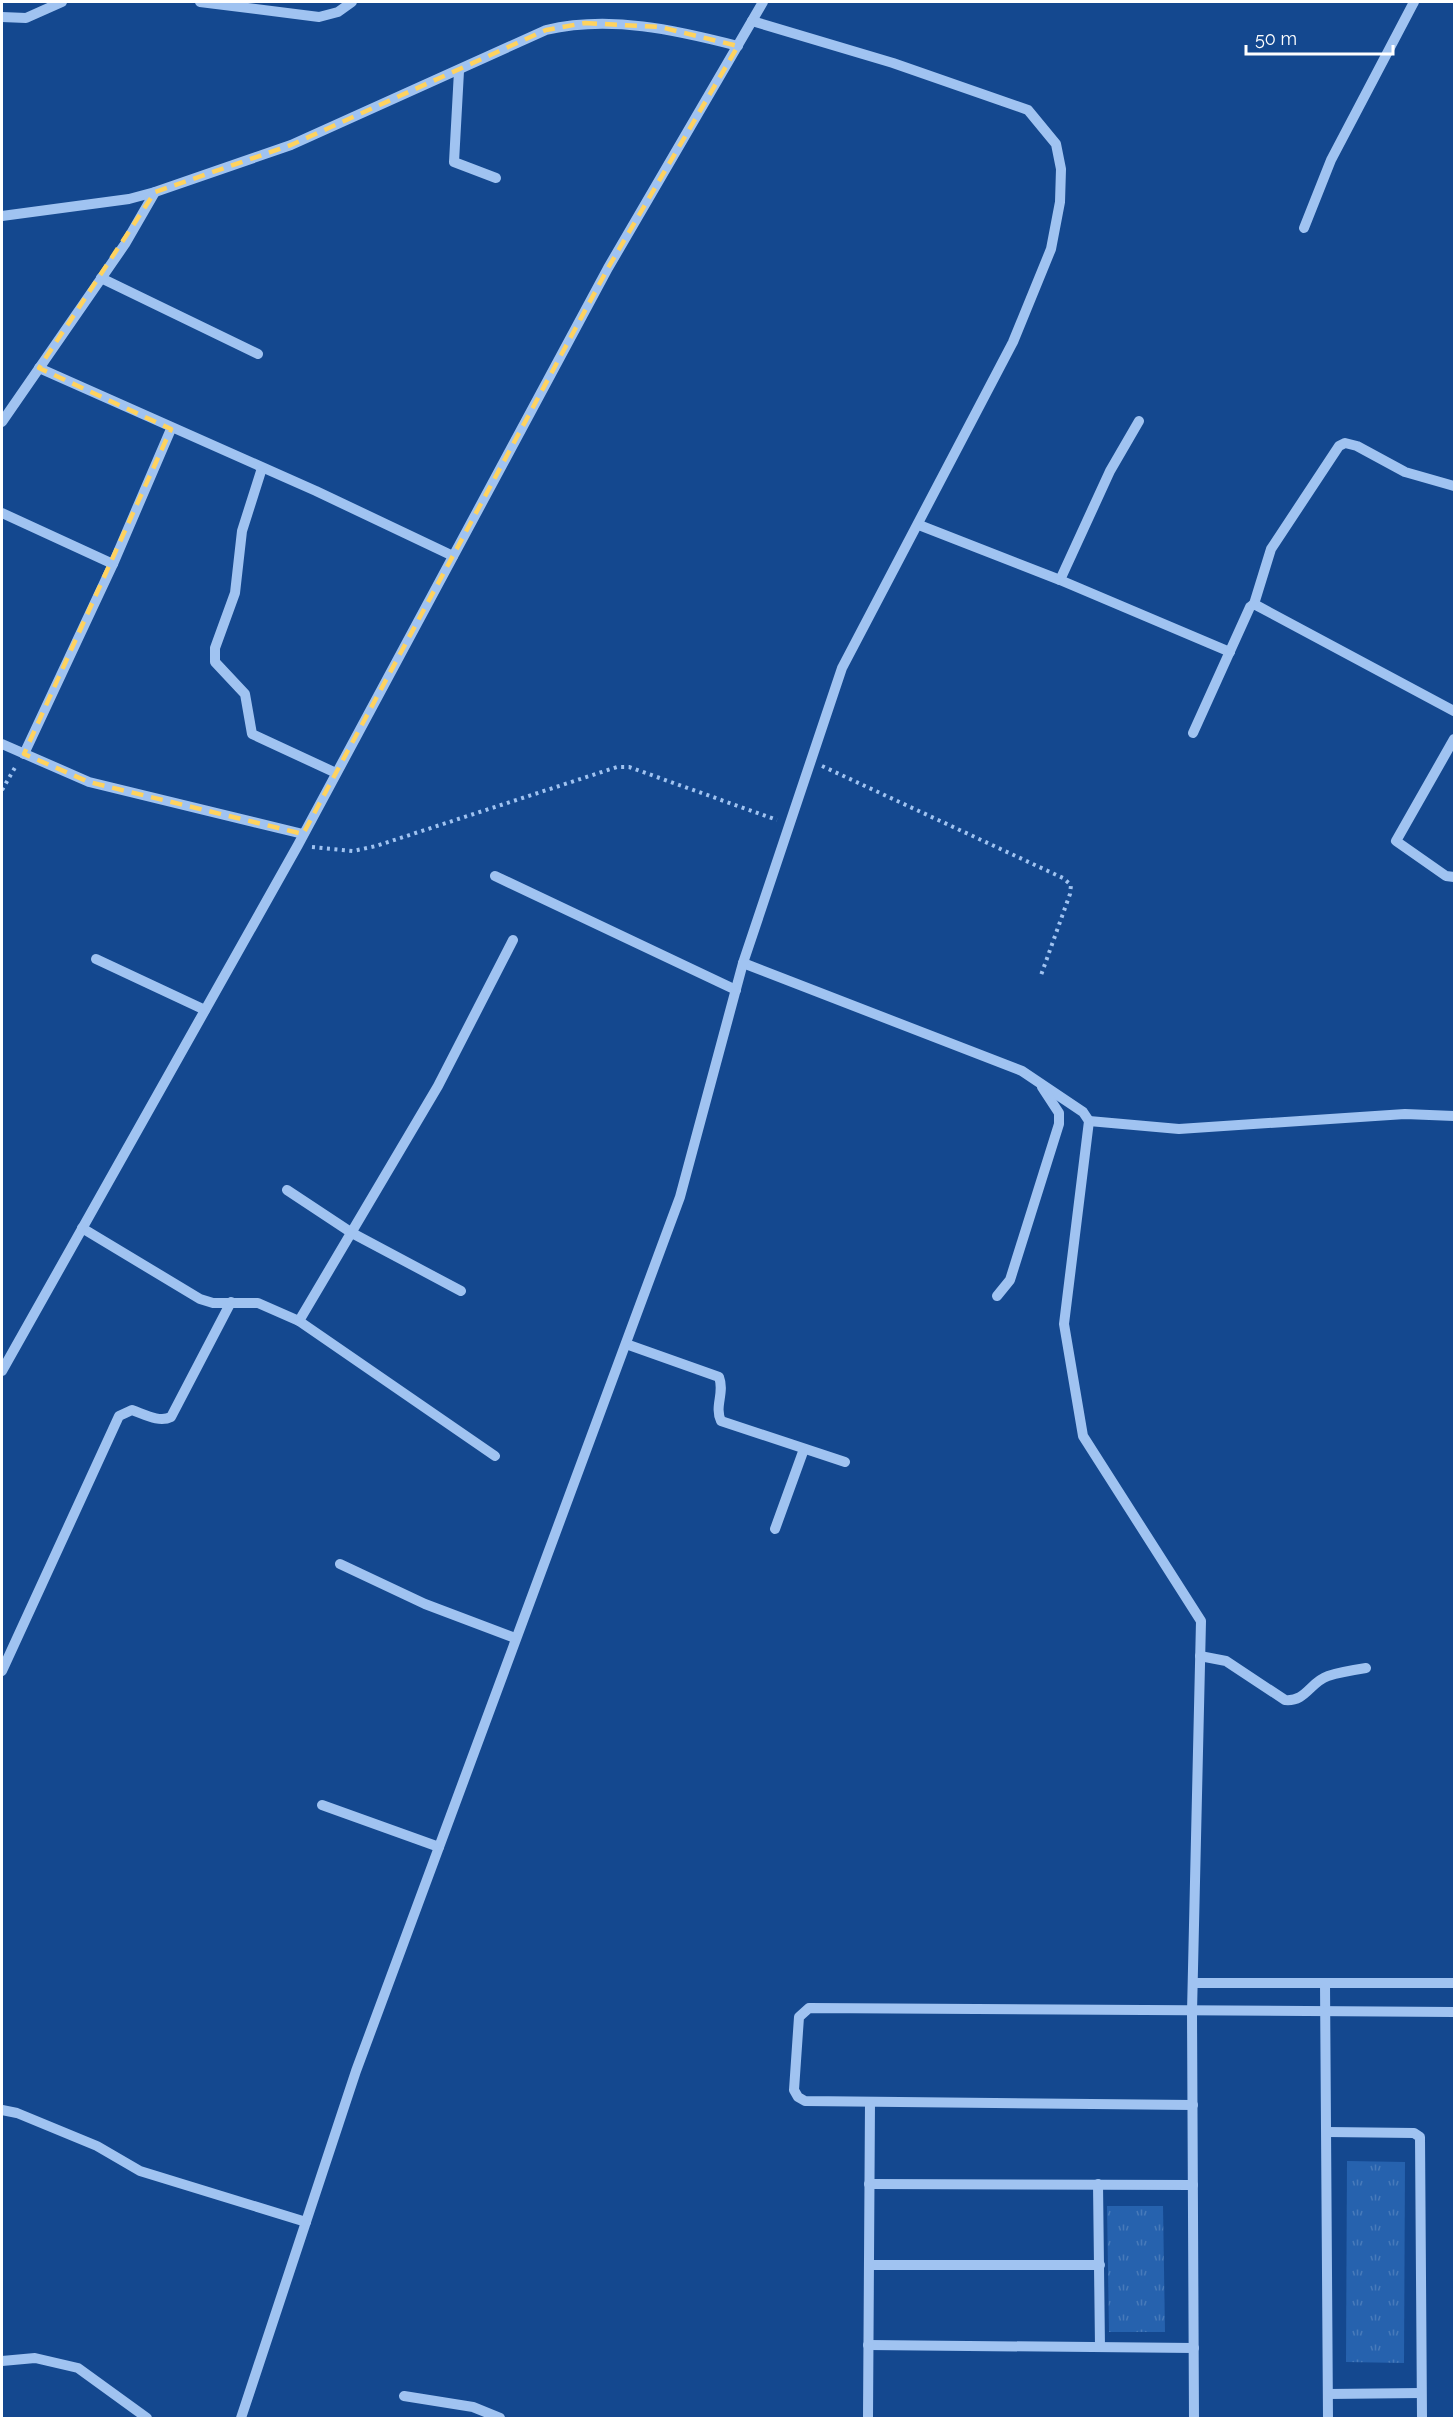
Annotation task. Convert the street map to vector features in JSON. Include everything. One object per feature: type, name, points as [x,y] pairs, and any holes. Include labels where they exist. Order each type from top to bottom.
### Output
[{"type":"street","points":[[2,17],[26,18],[62,2]]},
{"type":"street","points":[[200,2],[319,17],[338,12],[352,2]]},
{"type":"street","points":[[2,1371],[298,844],[608,268],[763,2]]},
{"type":"street","points":[[1304,228],[1331,160],[1414,2]]},
{"type":"street","points":[[241,2418],[356,2071],[680,1197],[744,963],[842,668],[1013,342],[1051,249],[1060,202],[1061,169],[1056,144],[1028,111],[893,63],[752,21]]},
{"type":"street","points":[[2,216],[129,199],[291,146],[546,30],[585,23],[660,27],[738,46]]},
{"type":"street","points":[[459,71],[454,162],[496,178]]},
{"type":"street","points":[[2,422],[125,244],[155,192]]},
{"type":"street","points":[[101,278],[258,354]]},
{"type":"street","points":[[39,368],[453,556]]},
{"type":"street","points":[[1060,580],[1110,471],[1139,422]]},
{"type":"street","points":[[24,754],[113,564],[171,429]]},
{"type":"street","points":[[1193,733],[1250,607],[1254,604],[1271,549],[1339,446],[1345,443],[1357,446],[1405,472],[1455,486]]},
{"type":"street","points":[[262,468],[242,531],[233,602],[213,656],[215,662],[245,694],[252,734],[336,772]]},
{"type":"street","points":[[2,513],[113,564]]},
{"type":"street","points":[[919,525],[1060,580],[1230,652]]},
{"type":"street","points":[[1254,604],[1455,711]]},
{"type":"street","points":[[1455,739],[1396,841],[1446,876],[1455,877]]},
{"type":"street","points":[[2,744],[89,782],[303,834]]},
{"type":"street","points":[[495,876],[736,990]]},
{"type":"street","points":[[299,1321],[438,1086],[513,940]]},
{"type":"street","points":[[96,959],[205,1010]]},
{"type":"street","points":[[744,963],[1022,1071],[1083,1112],[1089,1121],[1064,1323],[1083,1436],[1201,1621],[1192,2012],[1194,2418]]},
{"type":"street","points":[[997,1296],[1010,1280],[1059,1124],[1059,1113],[1039,1082]]},
{"type":"street","points":[[1089,1121],[1179,1129],[1405,1114],[1455,1116]]},
{"type":"street","points":[[287,1190],[352,1233],[460,1291]]},
{"type":"street","points":[[82,1228],[200,1299],[213,1303],[258,1303],[299,1321],[495,1456]]},
{"type":"street","points":[[2,1671],[119,1416],[132,1410],[158,1419],[165,1420],[171,1417],[231,1302]]},
{"type":"street","points":[[626,1344],[719,1377],[722,1386],[717,1412],[721,1421],[845,1462]]},
{"type":"street","points":[[775,1529],[804,1449]]},
{"type":"street","points":[[340,1564],[425,1604],[515,1638]]},
{"type":"street","points":[[1200,1656],[1226,1661],[1284,1700],[1292,1701],[1303,1696],[1327,1676],[1366,1668]]},
{"type":"street","points":[[322,1805],[439,1847]]},
{"type":"street","points":[[1193,1983],[1455,1983]]},
{"type":"street","points":[[1325,1983],[1328,2132],[1328,2418]]},
{"type":"street","points":[[1193,2105],[805,2101],[798,2097],[794,2090],[799,2017],[809,2008],[1455,2012]]},
{"type":"street","points":[[867,2418],[870,2102]]},
{"type":"street","points":[[2,2110],[18,2113],[97,2146],[140,2171],[306,2223]]},
{"type":"street","points":[[1328,2132],[1414,2133],[1420,2137],[1422,2418]]},
{"type":"street","points":[[870,2184],[1193,2185]]},
{"type":"street","points":[[1098,2184],[1100,2347]]},
{"type":"street","points":[[869,2265],[1100,2265]]},
{"type":"street","points":[[868,2345],[1194,2348]]},
{"type":"street","points":[[2,2361],[35,2358],[78,2368],[147,2418]]},
{"type":"street","points":[[1328,2394],[1421,2393]]},
{"type":"street","points":[[404,2396],[473,2408],[500,2418]]},
{"type":"path","points":[[2,790],[24,754]]},
{"type":"path","points":[[810,761],[1063,878],[1071,885],[1070,894],[1040,978]]},
{"type":"path","points":[[298,844],[353,851],[376,846],[617,767],[629,767],[789,824]]},
{"type":"highlighted area","points":[[585,23],[660,27],[738,46],[608,268],[303,834],[89,782],[24,754],[171,429],[39,368],[155,192],[291,145],[546,30]]},
{"type":"green space","points":[[1347,2161],[1405,2162],[1404,2363],[1346,2362]]},
{"type":"green space","points":[[1107,2206],[1163,2206],[1165,2332],[1109,2332]]}]
